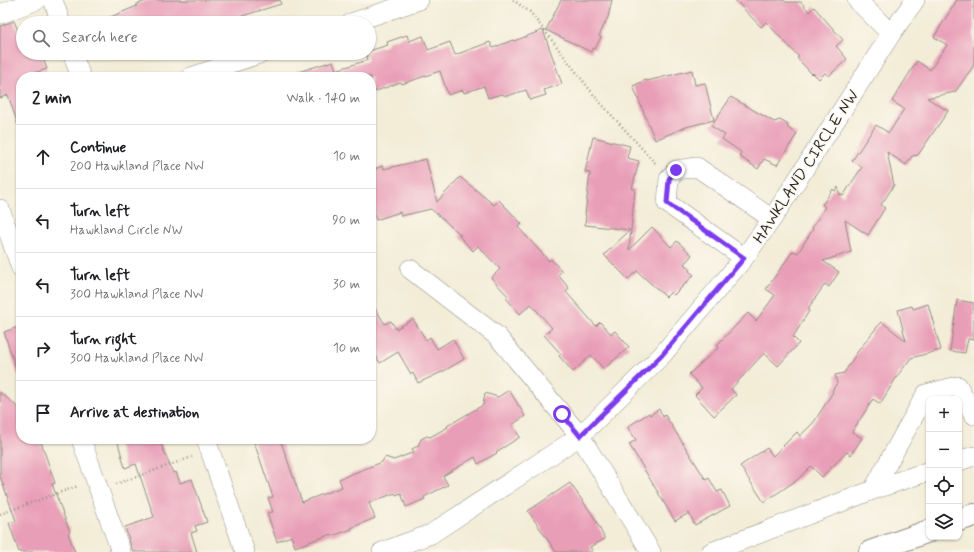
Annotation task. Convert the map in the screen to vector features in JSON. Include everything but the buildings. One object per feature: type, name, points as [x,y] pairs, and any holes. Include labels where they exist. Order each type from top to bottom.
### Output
[{"type":"main road","points":[[962,519],[974,515]]},
{"type":"main road","points":[[870,552],[926,532]]},
{"type":"street","points":[[0,14],[37,0]]},
{"type":"street","points":[[53,0],[59,16]]},
{"type":"street","points":[[372,16],[419,0]]},
{"type":"street","points":[[857,0],[891,34]]},
{"type":"street","name":"HAWKLAND CIRCLE NW","points":[[382,552],[431,534],[580,436],[662,355],[744,258],[772,219],[914,0]]},
{"type":"street","points":[[75,60],[79,72]]},
{"type":"street","points":[[206,72],[241,60]]},
{"type":"street","points":[[744,258],[667,203],[669,179],[676,170],[697,167],[772,219]]},
{"type":"street","points":[[0,209],[16,254]]},
{"type":"street","points":[[410,269],[497,336],[580,436],[651,552]]},
{"type":"street","points":[[873,490],[926,394],[958,386],[974,415]]},
{"type":"street","points":[[83,444],[121,552]]},
{"type":"street","points":[[208,444],[245,552]]},
{"type":"street","points":[[962,460],[974,456]]},
{"type":"street","points":[[711,552],[873,490],[926,472]]},
{"type":"path","points":[[513,0],[530,12],[597,99],[669,179]]},
{"type":"path","points":[[0,514],[195,456]]},
{"type":"route","points":[[562,414],[580,436],[662,355],[744,258],[667,203],[669,179],[676,170]]}]
